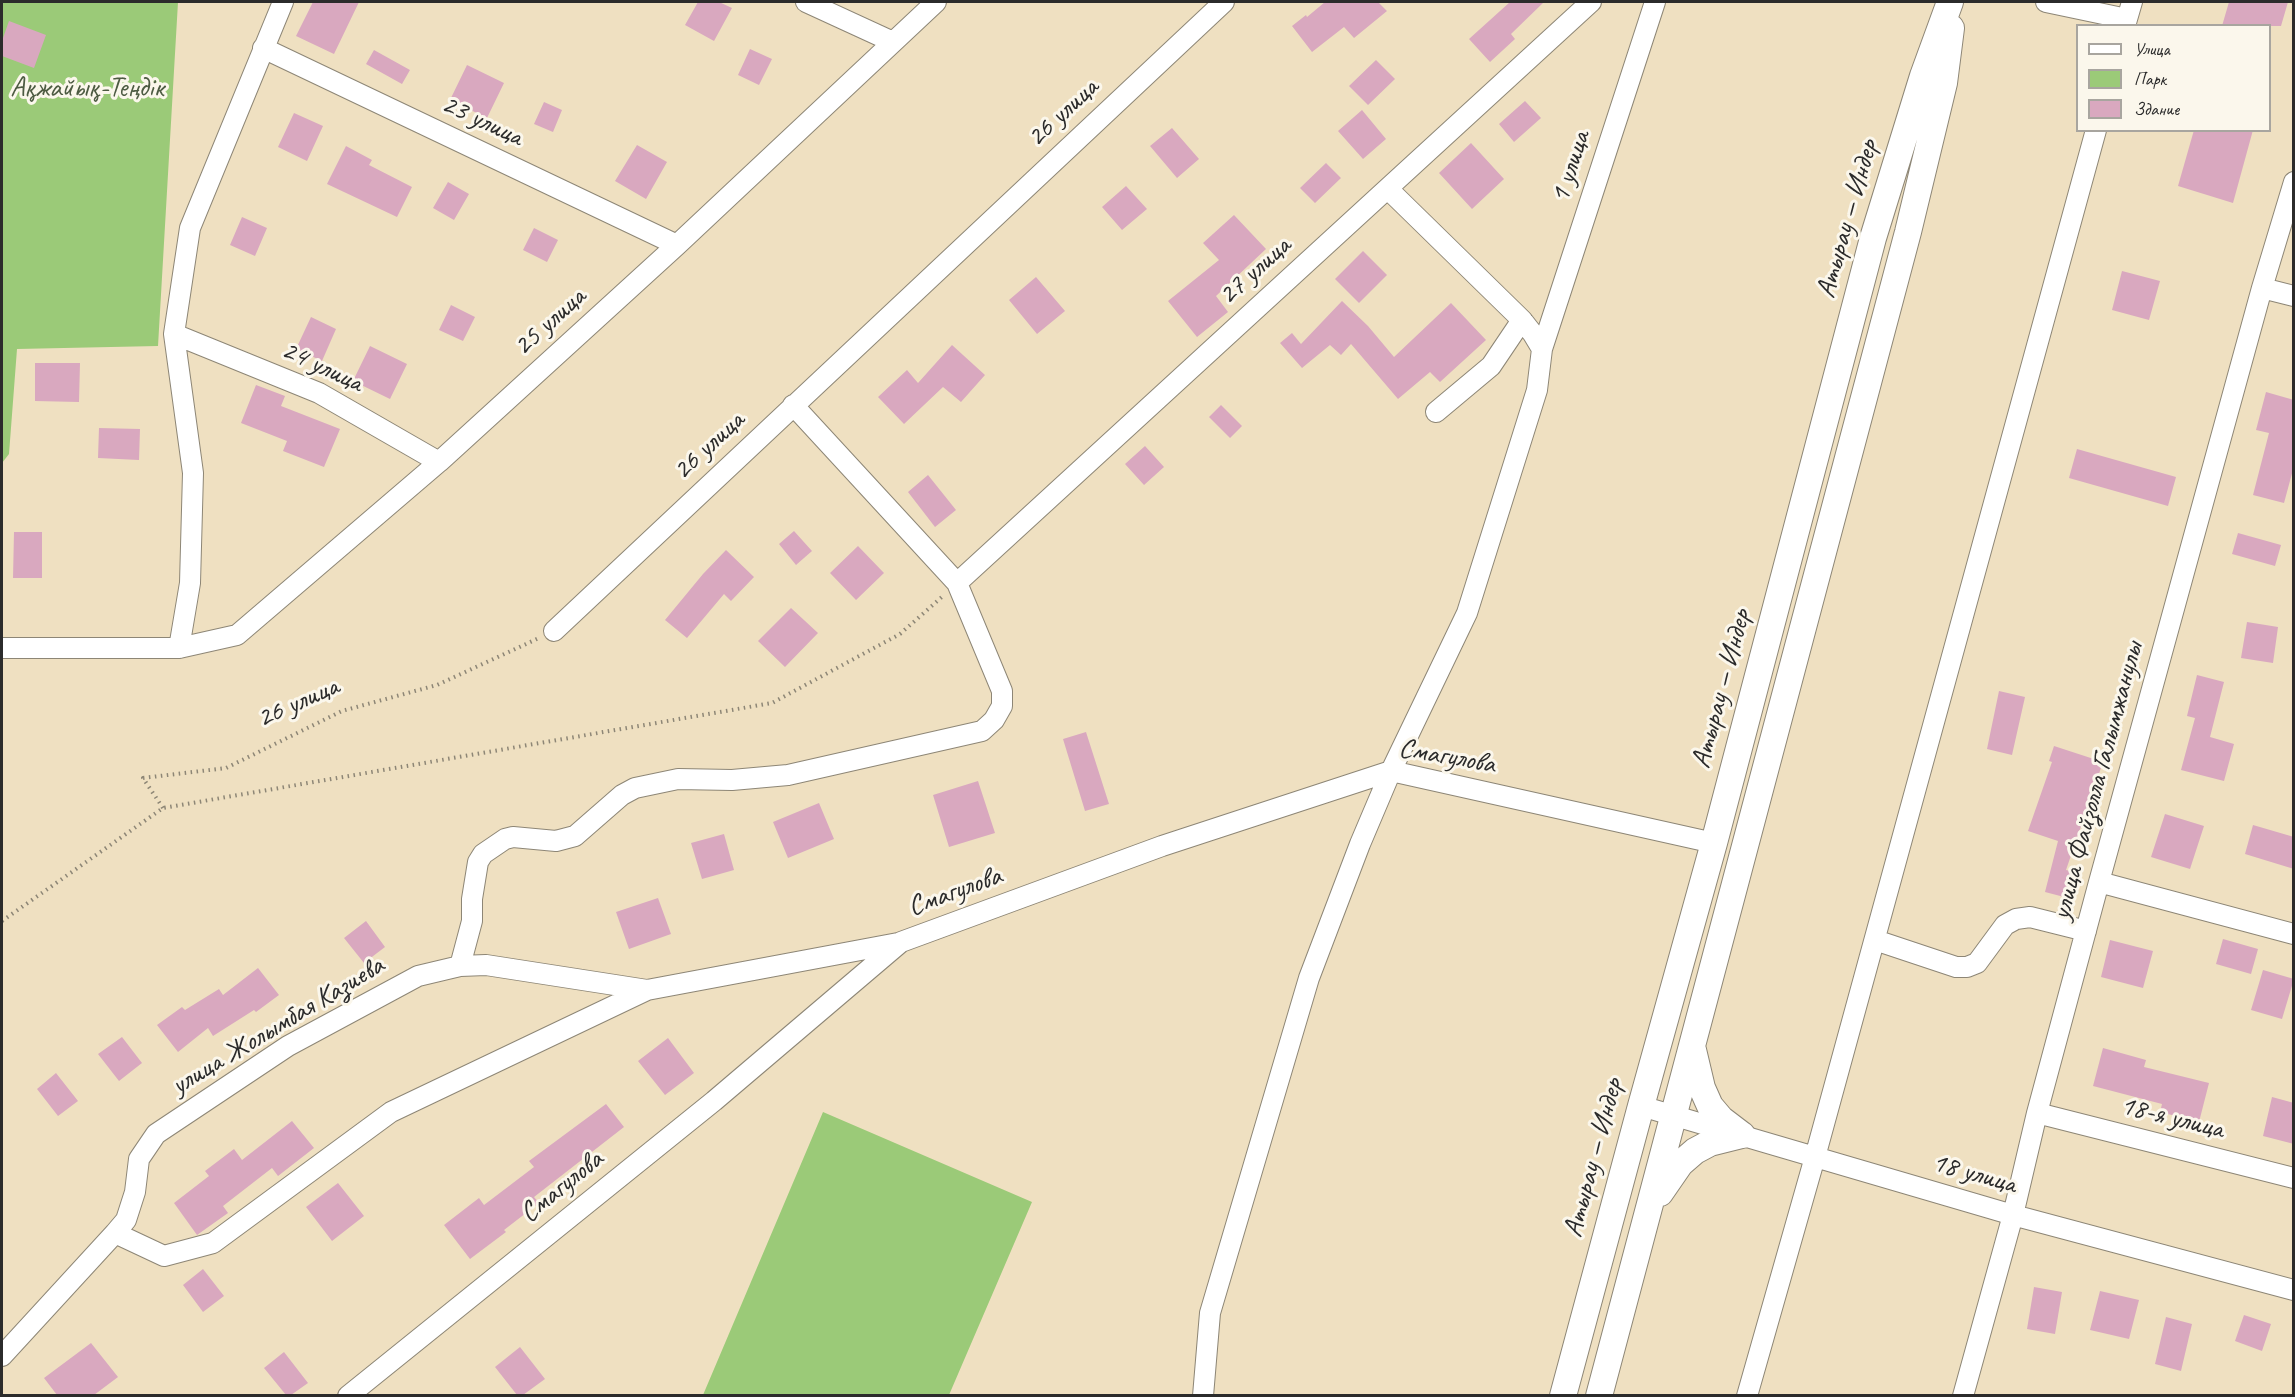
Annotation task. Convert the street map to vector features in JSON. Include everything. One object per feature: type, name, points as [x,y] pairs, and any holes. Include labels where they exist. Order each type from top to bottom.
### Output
[{"type":"main road","name":"Атырау — Индер","points":[[1563,1395],[1714,843],[1873,237],[1923,76],[1952,2]]},
{"type":"main road","name":"Атырау — Индер","points":[[1599,1395],[1908,232],[1944,83],[1952,2]]},
{"type":"main road","points":[[1693,1048],[1702,1088],[1710,1106],[1721,1119],[1742,1135]]},
{"type":"main road","points":[[1650,1208],[1668,1179],[1695,1151],[1710,1143],[1742,1135]]},
{"type":"street","points":[[179,648],[190,583],[193,473],[174,334],[190,228],[283,2]]},
{"type":"street","points":[[806,2],[892,42]]},
{"type":"street","name":"25 улица","points":[[2,648],[179,648],[237,635],[439,462],[677,245],[936,2]]},
{"type":"street","name":"26 улица","points":[[554,632],[1224,2]]},
{"type":"street","name":"27 улица","points":[[957,583],[1591,2]]},
{"type":"street","name":"1 улица","points":[[1203,1395],[1210,1313],[1309,978],[1360,844],[1391,771],[1467,612],[1537,390],[1542,349],[1655,2]]},
{"type":"street","points":[[2046,2],[2128,15]]},
{"type":"street","name":"23 улица","points":[[263,48],[677,245]]},
{"type":"street","points":[[1747,1395],[1875,940],[2095,132]]},
{"type":"street","name":"улица Файзолла Галымжанулы","points":[[1963,1395],[2013,1215],[2037,1113],[2099,882],[2262,288],[2294,182]]},
{"type":"street","points":[[1388,189],[1522,320],[1542,349]]},
{"type":"street","points":[[2262,288],[2294,296]]},
{"type":"street","points":[[1436,412],[1491,366],[1522,320]]},
{"type":"street","name":"24 улица","points":[[174,334],[319,393],[439,462]]},
{"type":"street","points":[[460,966],[472,921],[472,899],[478,862],[483,854],[505,839],[513,837],[556,841],[575,837],[622,795],[635,788],[678,779],[732,780],[788,775],[982,731],[994,720],[1002,706],[1002,691],[957,583],[793,405]]},
{"type":"street","name":"Смагулова","points":[[348,1395],[714,1101],[901,942],[1162,846],[1391,771],[1714,843]]},
{"type":"street","points":[[2099,882],[2294,934]]},
{"type":"street","points":[[1875,940],[1956,967],[1967,967],[1977,963],[2005,925],[2016,919],[2030,917],[2086,931]]},
{"type":"street","name":"улица Жолымбая Казиева","points":[[115,1233],[164,1256],[213,1243],[391,1112],[647,990],[901,942]]},
{"type":"street","name":"улица Жолымбая Казиева","points":[[2,1356],[126,1220],[135,1192],[139,1159],[156,1134],[288,1046],[418,976],[460,966],[486,964],[647,990]]},
{"type":"street","name":"18 улица","points":[[1641,1106],[2013,1215],[2294,1290]]},
{"type":"street","name":"18-я улица","points":[[2037,1113],[2294,1178]]},
{"type":"path","points":[[2,921],[163,808],[772,704],[900,634],[957,583]]},
{"type":"path","name":"26 улица","points":[[163,808],[143,778],[226,768],[342,711],[437,685],[554,632]]},
{"type":"green space","name":"Ақжайық-Теңдік","points":[[2,2],[178,2],[158,346],[17,349],[9,454],[2,463]]},
{"type":"green space","points":[[823,1112],[1032,1202],[949,1395],[703,1395]]},
{"type":"building","points":[[313,2],[359,2],[334,54],[296,36]]},
{"type":"building","points":[[698,2],[719,2],[732,8],[714,41],[685,25]]},
{"type":"building","points":[[1325,2],[1378,2],[1387,11],[1354,38],[1344,27],[1312,52],[1292,26]]},
{"type":"building","points":[[1510,2],[1544,2],[1511,34],[1515,39],[1490,62],[1469,39]]},
{"type":"building","points":[[2229,2],[2288,2],[2281,26],[2223,24]]},
{"type":"building","points":[[9,21],[46,35],[34,68],[2,56],[2,41]]},
{"type":"building","points":[[750,49],[772,59],[759,85],[738,75]]},
{"type":"building","points":[[374,50],[410,70],[402,84],[366,64]]},
{"type":"building","points":[[1376,60],[1395,79],[1368,105],[1349,86]]},
{"type":"building","points":[[467,65],[504,83],[487,118],[450,100]]},
{"type":"building","points":[[1525,101],[1541,118],[1514,142],[1499,124]]},
{"type":"building","points":[[544,102],[562,110],[553,132],[534,124]]},
{"type":"building","points":[[1362,110],[1386,139],[1363,159],[1338,131]]},
{"type":"building","points":[[294,113],[323,126],[307,161],[278,147]]},
{"type":"building","points":[[1172,128],[1199,159],[1177,178],[1150,146]]},
{"type":"building","points":[[2193,132],[2252,132],[2233,203],[2178,186]]},
{"type":"building","points":[[1471,143],[1504,179],[1472,209],[1439,173]]},
{"type":"building","points":[[637,145],[667,162],[646,199],[615,181]]},
{"type":"building","points":[[346,146],[372,160],[369,165],[412,187],[397,217],[327,184]]},
{"type":"building","points":[[1326,163],[1341,178],[1315,203],[1300,188]]},
{"type":"building","points":[[448,182],[469,194],[454,220],[433,208]]},
{"type":"building","points":[[1126,186],[1147,209],[1122,230],[1102,207]]},
{"type":"building","points":[[1234,215],[1266,249],[1216,296],[1228,312],[1197,337],[1168,301],[1219,260],[1203,243]]},
{"type":"building","points":[[242,217],[267,228],[255,256],[230,245]]},
{"type":"building","points":[[534,228],[558,240],[547,262],[523,250]]},
{"type":"building","points":[[1363,251],[1387,275],[1359,303],[1335,279]]},
{"type":"building","points":[[2122,271],[2160,281],[2149,320],[2112,310]]},
{"type":"building","points":[[1036,277],[1065,311],[1037,334],[1009,300]]},
{"type":"building","points":[[1342,301],[1368,326],[1394,357],[1451,303],[1486,340],[1440,382],[1430,372],[1398,399],[1351,344],[1341,355],[1330,345],[1302,368],[1280,343],[1292,333],[1301,344]]},
{"type":"building","points":[[451,305],[475,317],[463,341],[439,330]]},
{"type":"building","points":[[311,317],[336,329],[322,361],[296,349]]},
{"type":"building","points":[[952,345],[985,375],[961,402],[943,387],[904,424],[878,397],[907,370],[918,383]]},
{"type":"building","points":[[370,346],[407,364],[390,399],[353,381]]},
{"type":"building","points":[[35,363],[80,363],[79,402],[35,401]]},
{"type":"building","points":[[256,385],[285,396],[281,406],[340,429],[324,467],[283,451],[287,441],[241,423]]},
{"type":"building","points":[[2266,392],[2294,400],[2294,466],[2284,503],[2253,495],[2269,433],[2256,430]]},
{"type":"building","points":[[1221,405],[1242,426],[1230,438],[1209,417]]},
{"type":"building","points":[[99,428],[140,429],[139,460],[98,458]]},
{"type":"building","points":[[1145,446],[1164,467],[1144,485],[1125,464]]},
{"type":"building","points":[[2077,449],[2176,477],[2168,506],[2069,478]]},
{"type":"building","points":[[928,475],[956,510],[935,527],[908,492]]},
{"type":"building","points":[[794,531],[812,551],[796,565],[779,544]]},
{"type":"building","points":[[14,532],[42,532],[42,578],[13,578]]},
{"type":"building","points":[[2238,533],[2281,545],[2275,566],[2232,554]]},
{"type":"building","points":[[858,546],[884,573],[856,600],[830,573]]},
{"type":"building","points":[[726,550],[754,577],[731,601],[724,594],[687,638],[665,620]]},
{"type":"building","points":[[791,608],[818,633],[785,667],[758,641]]},
{"type":"building","points":[[2247,622],[2278,627],[2273,663],[2241,658]]},
{"type":"building","points":[[2197,675],[2224,682],[2210,737],[2234,744],[2224,781],[2181,770],[2195,718],[2187,716]]},
{"type":"building","points":[[1999,691],[2025,697],[2012,755],[1987,749]]},
{"type":"building","points":[[1086,732],[1109,804],[1085,811],[1063,739]]},
{"type":"building","points":[[2054,746],[2103,762],[2066,870],[2075,872],[2068,898],[2045,892],[2058,841],[2028,831],[2052,762],[2049,761]]},
{"type":"building","points":[[978,781],[995,833],[949,847],[933,795]]},
{"type":"building","points":[[819,803],[834,839],[788,858],[773,822]]},
{"type":"building","points":[[2165,814],[2204,826],[2190,869],[2151,857]]},
{"type":"building","points":[[2253,825],[2294,837],[2294,869],[2245,854]]},
{"type":"building","points":[[724,834],[734,870],[702,879],[691,843]]},
{"type":"building","points":[[658,898],[671,934],[629,949],[616,912]]},
{"type":"building","points":[[366,921],[385,947],[364,963],[344,938]]},
{"type":"building","points":[[2223,939],[2258,949],[2251,974],[2216,964]]},
{"type":"building","points":[[2110,940],[2153,951],[2143,988],[2101,977]]},
{"type":"building","points":[[258,968],[279,995],[256,1012],[254,1010],[213,1036],[208,1028],[178,1052],[157,1025],[182,1007],[185,1010],[219,989],[223,995]]},
{"type":"building","points":[[2263,970],[2294,979],[2282,1019],[2251,1010]]},
{"type":"building","points":[[122,1037],[142,1063],[119,1081],[98,1054]]},
{"type":"building","points":[[668,1038],[694,1073],[665,1095],[638,1061]]},
{"type":"building","points":[[2103,1048],[2146,1060],[2144,1067],[2209,1083],[2199,1122],[2160,1112],[2162,1104],[2093,1086]]},
{"type":"building","points":[[56,1073],[78,1101],[58,1116],[37,1089]]},
{"type":"building","points":[[2272,1097],[2294,1103],[2294,1144],[2263,1136]]},
{"type":"building","points":[[606,1104],[624,1127],[534,1197],[539,1203],[470,1259],[444,1225],[479,1198],[484,1205],[534,1167],[529,1161]]},
{"type":"building","points":[[292,1121],[314,1148],[278,1176],[272,1168],[223,1206],[228,1213],[197,1235],[174,1203],[209,1176],[205,1171],[234,1149],[242,1160]]},
{"type":"building","points":[[338,1183],[364,1216],[332,1241],[306,1207]]},
{"type":"building","points":[[203,1269],[224,1296],[203,1312],[183,1285]]},
{"type":"building","points":[[2034,1287],[2062,1292],[2055,1334],[2027,1329]]},
{"type":"building","points":[[2100,1291],[2139,1300],[2129,1339],[2090,1330]]},
{"type":"building","points":[[2244,1315],[2271,1324],[2262,1351],[2235,1341]]},
{"type":"building","points":[[2166,1317],[2192,1324],[2181,1371],[2155,1364]]},
{"type":"building","points":[[91,1343],[118,1377],[94,1395],[57,1395],[44,1378]]},
{"type":"building","points":[[520,1347],[545,1379],[523,1395],[517,1395],[495,1367]]},
{"type":"building","points":[[284,1352],[308,1383],[291,1395],[286,1395],[264,1368]]}]
